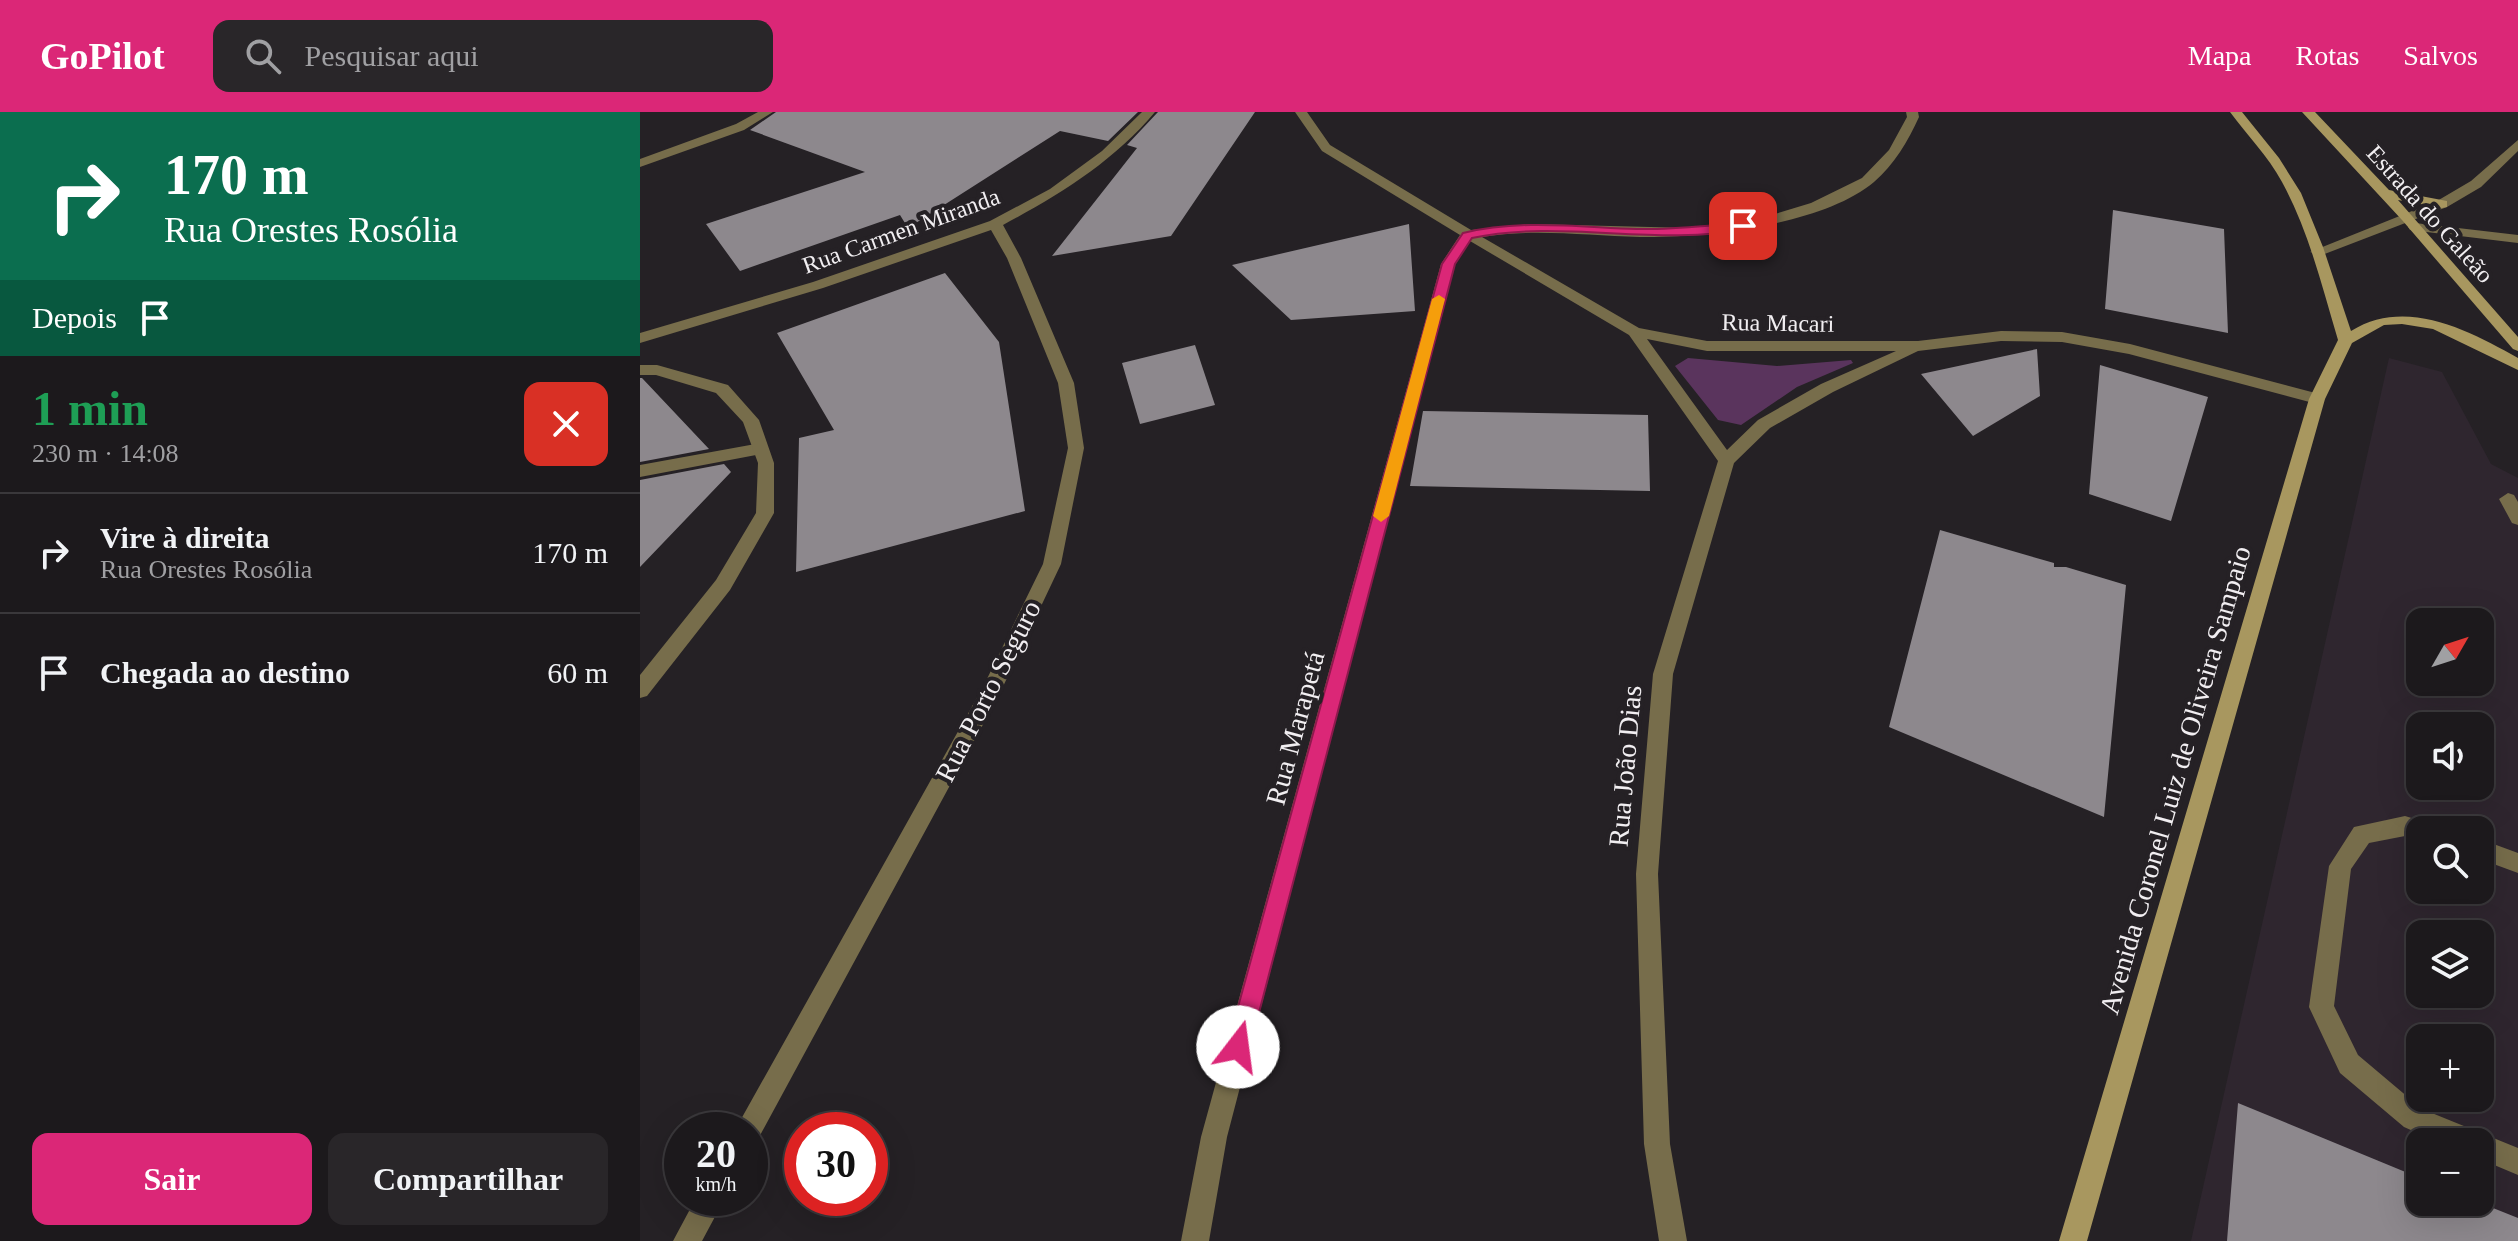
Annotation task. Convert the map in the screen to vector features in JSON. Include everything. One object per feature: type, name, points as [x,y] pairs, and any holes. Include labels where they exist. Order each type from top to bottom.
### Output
[{"type":"main road","points":[[2236,112],[2276,163],[2293,191],[2346,340],[2381,321],[2411,320],[2442,327],[2518,365]]},
{"type":"main road","name":"Estrada do Galeão","points":[[2308,112],[2411,222],[2518,346]]},
{"type":"main road","points":[[2384,193],[2442,204]]},
{"type":"main road","name":"Avenida Coronel Luiz de Oliveira Sampaio","points":[[2073,1241],[2317,399],[2346,340]]},
{"type":"street","points":[[640,163],[740,127],[767,112]]},
{"type":"street","name":"Rua Carmen Miranda","points":[[640,338],[818,285],[995,224],[1055,192],[1106,154],[1149,112]]},
{"type":"street","name":"Rua Macari","points":[[1301,112],[1326,148],[1634,332],[1707,346],[1918,346],[2001,336],[2062,337],[2130,349],[2317,399]]},
{"type":"street","points":[[1467,235],[1496,229],[1535,227],[1640,233],[1715,230],[1771,222],[1820,204],[1866,182],[1899,148],[1913,117],[1912,112]]},
{"type":"street","points":[[2317,252],[2411,222],[2476,184],[2518,144]]},
{"type":"street","points":[[2411,222],[2518,239]]},
{"type":"street","name":"Rua Porto Seguro","points":[[759,1112],[992,689],[1052,564],[1076,448],[1066,383],[1014,258],[995,224]]},
{"type":"street","name":"Rua Marapetá","points":[[1195,1241],[1214,1137],[1448,264],[1467,235]]},
{"type":"street","points":[[1634,332],[1726,461],[1764,424],[1827,388],[1918,346]]},
{"type":"street","points":[[640,370],[657,370],[722,389],[751,420],[766,463],[765,513],[723,585],[640,690]]},
{"type":"street","points":[[640,471],[761,449]]},
{"type":"street","name":"Rua João Dias","points":[[1673,1241],[1657,1144],[1647,874],[1663,674],[1726,461]]},
{"type":"street","points":[[2508,499],[2518,519]]},
{"type":"street","points":[[2406,826],[2362,834],[2340,866],[2321,1007],[2349,1064],[2413,1118],[2437,1128]]},
{"type":"street","points":[[2494,854],[2518,863]]},
{"type":"street","points":[[2494,1152],[2518,1162]]},
{"type":"street","points":[[687,1241],[701,1216]]},
{"type":"shaded area","points":[[1688,358],[1777,366],[1851,360],[1853,363],[1797,387],[1741,425],[1718,420],[1675,366]]},
{"type":"shaded area","points":[[2389,358],[2442,372],[2491,464],[2518,478],[2518,1241],[2191,1241]]},
{"type":"building","points":[[776,112],[1138,112],[1108,141],[1060,131],[908,228],[900,215],[740,271],[706,224],[865,172],[750,130]]},
{"type":"building","points":[[1158,112],[1255,112],[1171,236],[1052,256],[1137,148],[1127,145]]},
{"type":"building","points":[[2113,210],[2224,229],[2228,333],[2105,309]]},
{"type":"building","points":[[1409,224],[1415,311],[1291,320],[1232,265]]},
{"type":"building","points":[[945,273],[999,342],[1025,511],[796,572],[799,438],[834,430],[777,333]]},
{"type":"building","points":[[1195,345],[1215,405],[1140,424],[1122,363]]},
{"type":"building","points":[[2037,349],[2040,396],[1973,436],[1921,374]]},
{"type":"building","points":[[2100,365],[2208,397],[2171,521],[2089,494]]},
{"type":"building","points":[[642,378],[709,449],[640,462]]},
{"type":"building","points":[[1423,411],[1648,415],[1650,491],[1410,486]]},
{"type":"building","points":[[724,464],[731,472],[640,567],[640,480]]},
{"type":"building","points":[[1940,530],[2054,563],[2054,567],[2066,567],[2126,585],[2104,817],[1889,727]]},
{"type":"building","points":[[2238,1103],[2406,1172],[2406,1216],[2494,1216],[2494,1208],[2518,1218],[2518,1241],[2227,1241]]},
{"type":"slow traffic","points":[[1381,516],[1439,299]]},
{"type":"route","points":[[1238,1047],[1448,264],[1467,235],[1496,229],[1535,227],[1640,233],[1743,226]]}]
